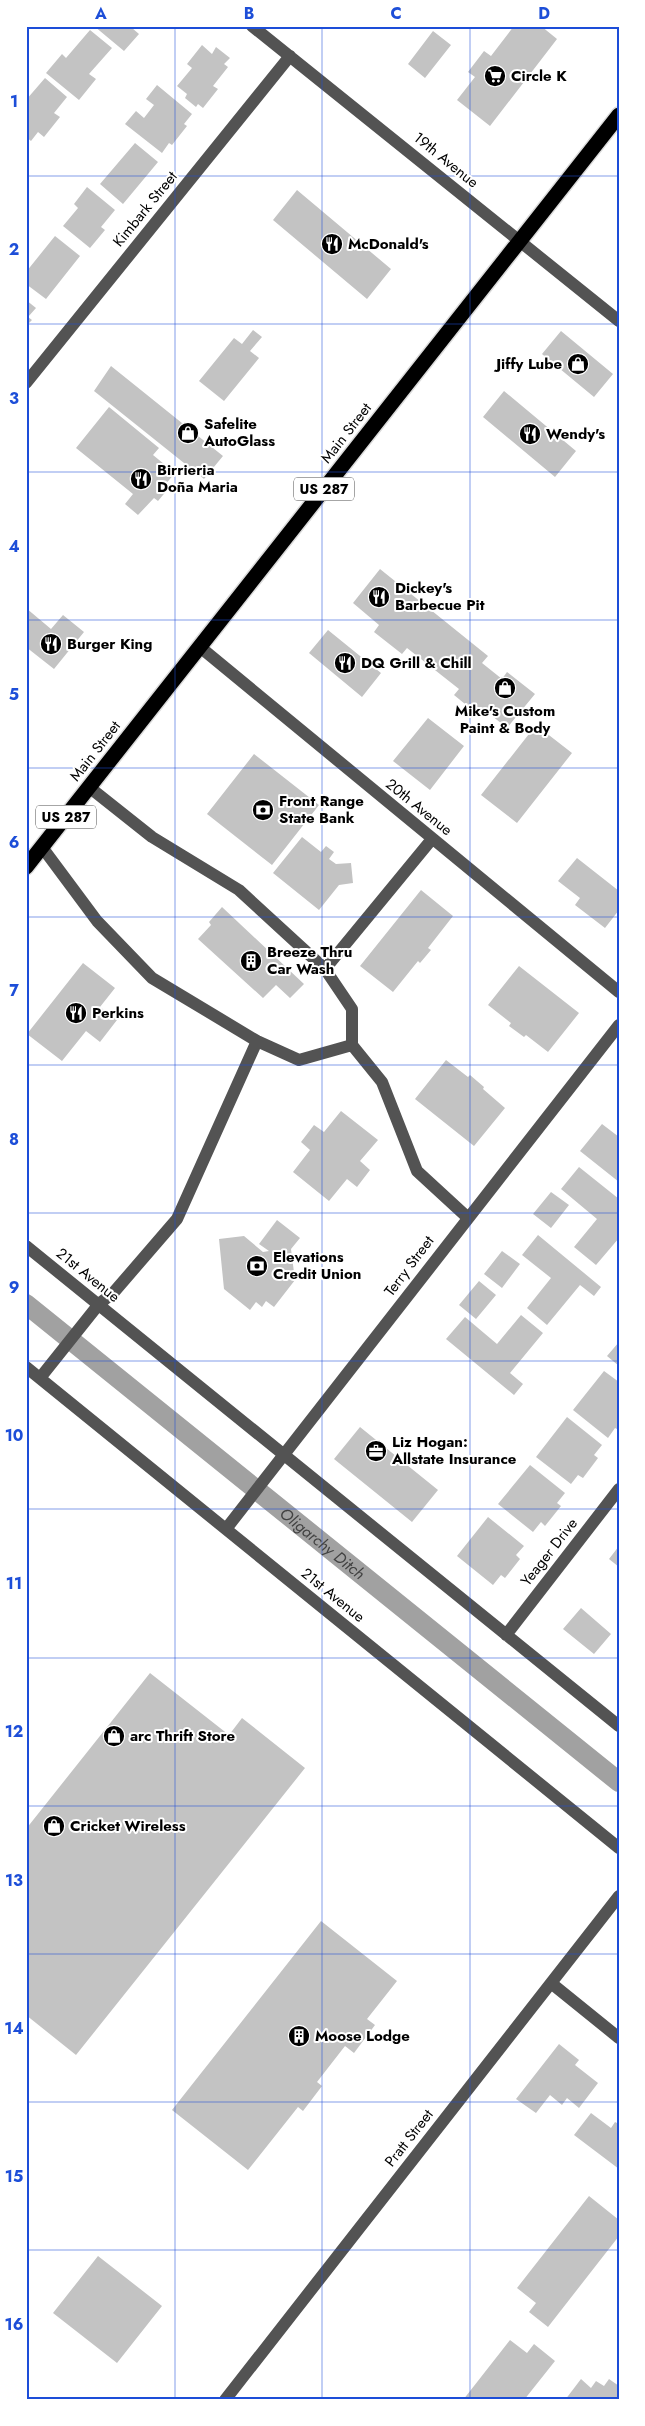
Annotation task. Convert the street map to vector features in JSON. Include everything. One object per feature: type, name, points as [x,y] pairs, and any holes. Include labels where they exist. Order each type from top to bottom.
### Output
[{"type":"highway","name":"Main Street","points":[[26,867],[619,115]]},
{"type":"street","name":"19th Avenue","points":[[252,26],[619,321]]},
{"type":"street","name":"Kimbark Street","points":[[26,383],[290,56]]},
{"type":"street","name":"20th Avenue","points":[[200,647],[619,992]]},
{"type":"street","points":[[89,787],[152,837],[239,890],[325,969],[352,1010],[352,1045],[382,1082],[417,1171],[467,1217]]},
{"type":"street","points":[[325,969],[432,838]]},
{"type":"street","points":[[42,847],[97,921],[152,978],[257,1041],[299,1060],[352,1045]]},
{"type":"street","name":"Terry Street","points":[[226,1528],[467,1217],[619,1025]]},
{"type":"street","points":[[40,1378],[99,1304],[114,1292],[177,1219],[257,1041]]},
{"type":"street","name":"21st Avenue","points":[[26,1246],[619,1726]]},
{"type":"street","name":"21st Avenue","points":[[26,1367],[619,1848]]},
{"type":"street","name":"Yeager Drive","points":[[506,1635],[619,1489]]},
{"type":"street","name":"Pratt Street","points":[[226,2400],[619,1896]]},
{"type":"street","points":[[551,1983],[619,2038]]},
{"type":"building","points":[[94,26],[133,26],[132,28],[139,34],[124,51]]},
{"type":"building","name":"Circle K","points":[[514,26],[541,26],[557,39],[490,126],[457,100],[475,77],[468,72],[484,51],[491,56]]},
{"type":"building","points":[[90,30],[112,48],[89,74],[96,79],[79,100],[46,73],[62,54],[66,58]]},
{"type":"building","points":[[433,31],[451,45],[425,78],[408,64]]},
{"type":"building","points":[[202,45],[212,54],[216,47],[230,58],[224,64],[228,67],[213,86],[218,89],[203,108],[198,104],[196,107],[185,98],[187,94],[177,86],[192,68],[187,64]]},
{"type":"building","points":[[45,78],[67,97],[54,113],[60,117],[44,137],[38,132],[31,141],[26,137],[26,100]]},
{"type":"building","points":[[157,85],[192,114],[184,124],[187,126],[172,145],[169,143],[162,153],[125,124],[136,111],[144,118],[154,105],[146,99]]},
{"type":"building","points":[[135,143],[158,162],[123,204],[100,184]]},
{"type":"building","points":[[87,187],[115,210],[101,227],[105,230],[90,248],[63,226],[78,208],[74,204]]},
{"type":"building","name":"McDonald's","points":[[297,190],[391,269],[367,299],[273,220]]},
{"type":"building","points":[[55,236],[80,256],[46,299],[26,284],[26,272]]},
{"type":"building","points":[[26,300],[36,308],[28,317],[32,320],[26,326]]},
{"type":"building","points":[[253,330],[262,337],[250,351],[259,358],[224,401],[199,381],[234,338],[242,344]]},
{"type":"building","name":"Jiffy Lube","points":[[561,331],[613,374],[594,397],[542,354]]},
{"type":"building","points":[[111,366],[223,456],[204,479],[94,391]]},
{"type":"building","name":"Wendy's","points":[[504,391],[576,451],[555,477],[483,417]]},
{"type":"building","points":[[109,407],[159,448],[153,455],[175,473],[164,486],[168,489],[158,501],[154,498],[138,515],[125,504],[133,494],[76,448]]},
{"type":"building","points":[[380,569],[488,656],[482,663],[502,679],[507,672],[535,694],[507,728],[481,707],[476,713],[454,695],[459,689],[407,648],[402,654],[374,632],[379,625],[353,603]]},
{"type":"building","points":[[26,608],[51,629],[63,615],[84,632],[54,669],[26,647]]},
{"type":"building","name":"DQ Grill & Chill","points":[[328,630],[381,673],[362,697],[309,653]]},
{"type":"building","points":[[428,718],[464,746],[430,790],[393,761]]},
{"type":"building","points":[[536,725],[572,753],[517,823],[481,795]]},
{"type":"building","name":"Front Range State Bank","points":[[254,754],[319,805],[272,865],[207,814]]},
{"type":"building","points":[[302,837],[321,852],[326,846],[334,852],[329,859],[336,864],[351,863],[353,883],[339,885],[319,910],[273,873]]},
{"type":"building","points":[[577,858],[619,891],[619,910],[605,928],[575,905],[580,898],[558,881]]},
{"type":"building","points":[[421,890],[453,916],[428,948],[431,950],[420,963],[418,961],[393,992],[360,966]]},
{"type":"building","name":"Breeze Thru Car Wash","points":[[222,907],[304,984],[290,998],[276,985],[263,998],[198,939],[211,925],[209,922]]},
{"type":"building","name":"Perkins","points":[[83,963],[115,988],[100,1007],[117,1020],[100,1042],[86,1031],[62,1061],[27,1034]]},
{"type":"building","points":[[519,966],[579,1013],[548,1052],[526,1035],[524,1037],[509,1026],[511,1023],[488,1005]]},
{"type":"building","points":[[446,1060],[468,1077],[470,1075],[505,1108],[474,1146],[415,1099]]},
{"type":"building","points":[[341,1111],[378,1140],[360,1161],[370,1170],[357,1187],[347,1179],[329,1201],[293,1172],[310,1150],[301,1142],[314,1125],[324,1132]]},
{"type":"building","points":[[602,1124],[619,1137],[619,1182],[580,1151]]},
{"type":"building","points":[[579,1167],[619,1199],[619,1238],[596,1265],[574,1247],[597,1219],[561,1189]]},
{"type":"building","points":[[551,1192],[569,1205],[551,1228],[533,1214]]},
{"type":"building","name":"Elevations Credit Union","points":[[277,1220],[300,1238],[291,1249],[295,1280],[274,1307],[266,1301],[262,1307],[256,1302],[250,1310],[224,1289],[219,1239],[244,1236],[263,1252],[269,1251],[259,1244]]},
{"type":"building","points":[[538,1235],[601,1287],[594,1296],[580,1285],[547,1325],[527,1308],[551,1278],[522,1255]]},
{"type":"building","points":[[502,1251],[520,1264],[502,1288],[484,1274]]},
{"type":"building","points":[[479,1281],[496,1295],[476,1319],[459,1305]]},
{"type":"building","points":[[521,1315],[543,1333],[510,1373],[523,1384],[514,1395],[446,1339],[465,1317],[497,1344]]},
{"type":"building","points":[[619,1342],[619,1366],[607,1356]]},
{"type":"building","points":[[604,1371],[619,1382],[619,1430],[615,1428],[608,1438],[573,1410]]},
{"type":"building","points":[[567,1417],[602,1445],[594,1455],[598,1458],[583,1478],[578,1475],[571,1484],[536,1457]]},
{"type":"building","points":[[360,1427],[438,1490],[412,1522],[334,1459]]},
{"type":"building","points":[[530,1465],[565,1493],[557,1503],[561,1506],[545,1526],[541,1522],[533,1532],[498,1504]]},
{"type":"building","points":[[488,1517],[524,1546],[516,1555],[520,1559],[505,1578],[501,1575],[493,1585],[457,1556]]},
{"type":"building","points":[[619,1546],[619,1567],[609,1559]]},
{"type":"building","points":[[581,1608],[611,1634],[594,1654],[563,1629]]},
{"type":"building","points":[[150,1673],[229,1735],[242,1718],[305,1768],[76,2055],[26,2015],[26,1829]]},
{"type":"building","name":"Moose Lodge","points":[[321,1921],[397,1981],[367,2019],[375,2025],[354,2053],[345,2046],[317,2082],[322,2086],[303,2111],[298,2107],[248,2170],[172,2110]]},
{"type":"building","points":[[559,2044],[579,2060],[575,2065],[598,2083],[579,2108],[567,2098],[562,2105],[550,2095],[536,2113],[516,2099]]},
{"type":"building","points":[[591,2113],[611,2128],[615,2122],[619,2124],[619,2169],[574,2135]]},
{"type":"building","points":[[589,2196],[619,2220],[619,2236],[548,2327],[529,2312],[536,2303],[517,2288]]},
{"type":"building","points":[[98,2256],[162,2306],[117,2363],[53,2313]]},
{"type":"building","points":[[510,2340],[527,2353],[534,2344],[555,2361],[524,2400],[463,2400]]},
{"type":"building","points":[[581,2379],[591,2388],[596,2381],[604,2386],[609,2379],[619,2386],[619,2400],[565,2400]]},
{"type":"waterway","name":"Oligarchy Ditch","points":[[26,1304],[619,1782]]},
{"type":"place","name":"Circle K","points":[[495,76]]},
{"type":"place","name":"McDonald's","points":[[332,244]]},
{"type":"place","name":"Jiffy Lube","points":[[578,364]]},
{"type":"place","name":"Safelite AutoGlass","points":[[188,433]]},
{"type":"place","name":"Wendy's","points":[[530,434]]},
{"type":"place","name":"Birrieria Doña Maria","points":[[141,479]]},
{"type":"place","name":"Dickey's Barbecue Pit","points":[[379,597]]},
{"type":"place","name":"Burger King","points":[[51,644]]},
{"type":"place","name":"DQ Grill & Chill","points":[[345,663]]},
{"type":"place","name":"Mike's Custom Paint & Body","points":[[505,688]]},
{"type":"place","name":"Front Range State Bank","points":[[263,810]]},
{"type":"place","name":"Breeze Thru Car Wash","points":[[251,961]]},
{"type":"place","name":"Perkins","points":[[76,1013]]},
{"type":"place","name":"Elevations Credit Union","points":[[257,1266]]},
{"type":"place","name":"Liz Hogan: Allstate Insurance","points":[[376,1451]]},
{"type":"place","name":"arc Thrift Store","points":[[114,1736]]},
{"type":"place","name":"Cricket Wireless","points":[[54,1826]]},
{"type":"place","name":"Moose Lodge","points":[[299,2036]]}]
